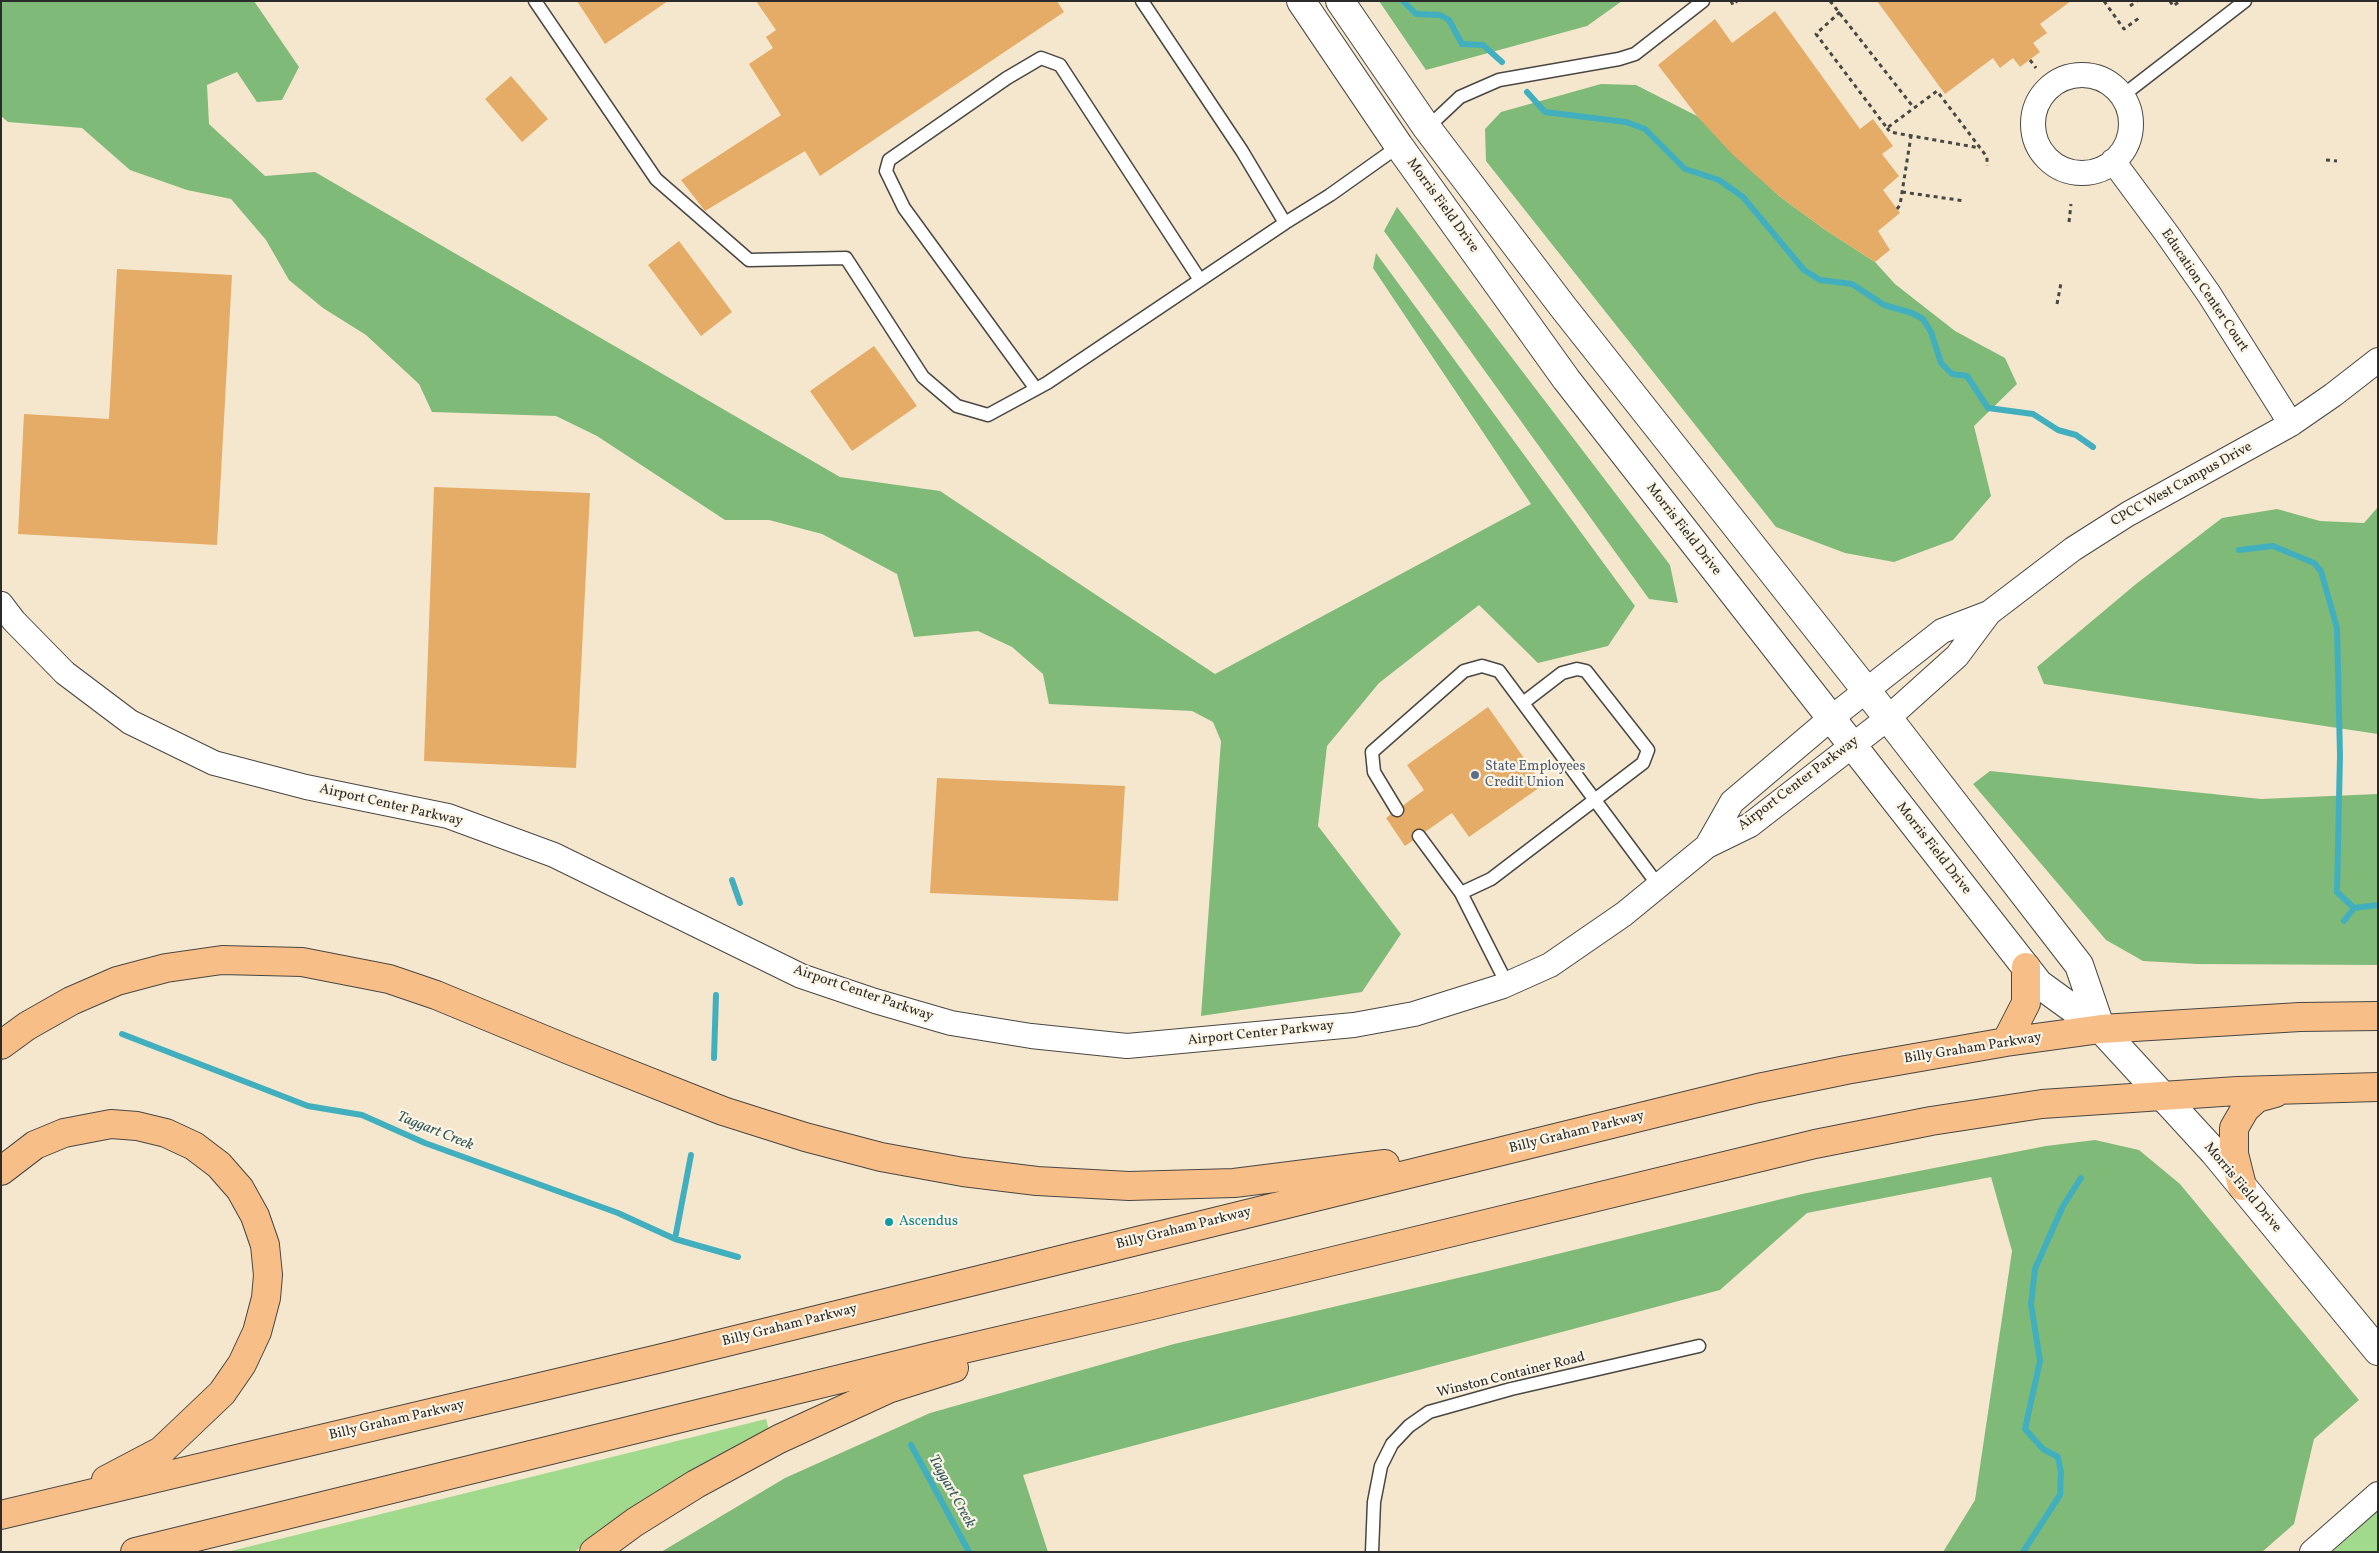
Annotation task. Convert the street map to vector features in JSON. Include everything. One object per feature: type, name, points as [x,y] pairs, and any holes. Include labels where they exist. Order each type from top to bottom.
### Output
[{"type":"highway","points":[[1,1045],[27,1026],[71,1001],[117,981],[166,968],[222,960],[302,962],[389,979],[436,995],[723,1111],[805,1138],[881,1157],[963,1172],[1037,1181],[1129,1186],[1234,1183],[1523,1146]]},
{"type":"highway","points":[[2006,1042],[2026,1003],[2026,967]]},
{"type":"highway","name":"Billy Graham Parkway","points":[[1,1515],[671,1356],[1758,1088],[1846,1070],[2006,1042],[2101,1029],[2300,1017],[2378,1016]]},
{"type":"highway","points":[[135,1552],[928,1357],[1148,1306],[1815,1144],[1931,1121],[2042,1104],[2162,1095],[2378,1087]]},
{"type":"highway","points":[[2242,1186],[2234,1154],[2234,1128],[2245,1109],[2256,1098],[2284,1090]]},
{"type":"highway","points":[[1,1170],[35,1145],[64,1133],[85,1128],[111,1124],[136,1126],[166,1133],[194,1146],[219,1165],[240,1189],[255,1216],[265,1244],[268,1275],[266,1298],[257,1332],[242,1364],[222,1393],[161,1451],[70,1499]]},
{"type":"highway","points":[[594,1552],[635,1522],[736,1462],[888,1389],[1148,1306]]},
{"type":"street","name":"Morris Field Drive","points":[[1300,1],[1399,146],[1566,379],[1851,746],[2039,984],[2101,1029],[2162,1095],[2242,1186],[2378,1351]]},
{"type":"street","name":"Morris Field Drive","points":[[1340,1],[1427,128],[1601,356],[1888,718],[2079,965],[2101,1029]]},
{"type":"street","points":[[2073,76],[2097,77],[2111,84],[2122,96],[2129,111],[2130,127],[2127,142],[2119,156],[2106,166],[2091,172],[2076,173],[2060,168],[2046,158],[2037,145],[2033,129],[2034,112],[2040,97],[2050,86],[2073,76]]},
{"type":"street","points":[[1399,146],[1427,128]]},
{"type":"street","name":"Education Center Court","points":[[2113,161],[2209,294],[2291,424]]},
{"type":"street","name":"CPCC West Campus Drive","points":[[1830,719],[1942,631],[1989,612],[2073,549],[2128,514],[2291,424],[2333,395],[2378,360]]},
{"type":"street","name":"Airport Center Parkway","points":[[1,604],[14,621],[66,673],[130,722],[214,763],[306,787],[448,816],[554,855],[801,976],[875,1001],[951,1023],[1031,1036],[1127,1046],[1354,1025],[1414,1014],[1507,984],[1550,964],[1624,914],[1707,846],[1750,825],[1888,718]]},
{"type":"street","name":"CPCC West Campus Drive","points":[[1888,718],[1957,656],[1989,612]]},
{"type":"street","name":"Airport Center Parkway","points":[[1707,846],[1732,802],[1830,719]]},
{"type":"street","points":[[2312,1552],[2378,1494]]},
{"type":"lane","points":[[536,1],[656,179],[749,260],[846,258],[922,376],[956,406],[988,415],[1036,389],[1330,195],[1399,146]]},
{"type":"lane","points":[[1142,1],[1242,151],[1285,224]]},
{"type":"lane","points":[[1427,128],[1460,96],[1499,80],[1619,59],[1635,54],[1703,1]]},
{"type":"lane","points":[[2122,96],[2245,1]]},
{"type":"lane","points":[[1036,389],[904,208],[886,171],[889,160],[1007,78],[1041,58],[1060,65],[1200,280]]},
{"type":"lane","points":[[1397,810],[1374,772],[1372,752],[1464,671],[1482,666],[1499,671],[1658,885]]},
{"type":"lane","points":[[1460,893],[1491,878],[1643,763],[1648,750],[1586,671],[1577,670],[1562,673],[1523,704]]},
{"type":"lane","points":[[1419,836],[1460,893],[1507,984]]},
{"type":"lane","name":"Winston Container Road","points":[[1372,1552],[1374,1502],[1381,1466],[1392,1444],[1408,1426],[1429,1412],[1511,1389],[1699,1346]]},
{"type":"path","points":[[1730,1],[1733,5],[1738,1]]},
{"type":"path","points":[[1830,1],[1914,108]]},
{"type":"path","points":[[2104,1],[2124,29],[2139,18]]},
{"type":"path","points":[[2130,6],[2137,1]]},
{"type":"path","points":[[2170,1],[2174,6],[2180,1]]},
{"type":"path","points":[[1840,12],[1816,34],[1890,132],[1980,148]]},
{"type":"path","points":[[2030,60],[2036,68]]},
{"type":"path","points":[[1887,128],[1937,90],[1987,157],[1988,166]]},
{"type":"path","points":[[1897,209],[1900,205],[1911,136]]},
{"type":"path","points":[[2326,160],[2337,161]]},
{"type":"path","points":[[1902,192],[1965,201]]},
{"type":"path","points":[[2069,222],[2071,204]]},
{"type":"path","points":[[2057,304],[2061,283]]},
{"type":"green space","points":[[1,1],[254,1],[299,67],[282,100],[257,102],[237,72],[207,85],[209,124],[265,176],[315,172],[840,477],[940,491],[1215,674],[1531,504],[1373,268],[1376,253],[1635,606],[1608,646],[1538,663],[1479,605],[1379,683],[1327,746],[1318,826],[1401,934],[1362,992],[1201,1016],[1221,741],[1213,722],[1192,711],[1049,704],[1043,674],[1012,647],[978,631],[914,637],[897,574],[822,534],[769,520],[725,520],[597,436],[556,416],[432,412],[419,384],[366,335],[323,308],[289,280],[266,240],[231,199],[187,190],[130,170],[82,128],[8,122],[1,116]]},
{"type":"green space","points":[[1379,1],[1622,1],[1587,26],[1426,70]]},
{"type":"green space","points":[[1601,84],[1636,85],[1697,116],[1779,196],[1824,229],[1875,262],[1895,284],[1955,331],[2005,358],[2017,384],[1974,426],[1991,496],[1953,540],[1894,562],[1845,553],[1776,527],[1486,161],[1485,129],[1501,112]]},
{"type":"green space","points":[[1397,207],[1670,565],[1678,603],[1649,599],[1384,231]]},
{"type":"green space","points":[[2378,507],[2378,734],[2044,684],[2037,667],[2136,584],[2222,518],[2277,509],[2320,521],[2364,523]]},
{"type":"green space","points":[[1990,771],[2261,799],[2378,794],[2378,965],[2197,964],[2143,961],[2106,940],[1973,784]]},
{"type":"green space","points":[[2095,1140],[2139,1150],[2180,1184],[2359,1400],[2314,1439],[2294,1524],[2262,1552],[1943,1552],[1975,1500],[2012,1251],[1991,1177],[1807,1213],[1720,1290],[1023,1475],[1048,1552],[661,1552],[785,1478],[930,1413],[1174,1344],[1492,1270],[1802,1194],[2046,1146]]},
{"type":"green space","points":[[766,1419],[770,1433],[628,1513],[574,1552],[227,1552]]},
{"type":"green space","points":[[2378,1511],[2378,1552],[2332,1552]]},
{"type":"building","points":[[577,1],[668,1],[605,44]]},
{"type":"building","points":[[756,1],[1057,1],[1064,12],[820,176],[805,151],[705,211],[681,180],[781,115],[749,64],[773,48],[766,37],[776,30]]},
{"type":"building","points":[[1877,1],[2071,1],[2040,24],[2047,33],[2033,43],[2040,52],[2020,67],[2013,58],[2000,68],[1993,58],[1945,94]]},
{"type":"building","points":[[1775,11],[1860,129],[1873,119],[1893,146],[1882,154],[1899,176],[1883,190],[1900,213],[1878,231],[1890,250],[1875,262],[1824,229],[1779,196],[1731,153],[1697,116],[1658,65],[1715,19],[1732,43]]},
{"type":"building","points":[[511,76],[548,119],[522,142],[485,99]]},
{"type":"building","points":[[679,241],[732,312],[701,336],[648,265]]},
{"type":"building","points":[[117,269],[232,275],[217,545],[18,534],[24,414],[109,419]]},
{"type":"building","points":[[874,346],[917,406],[852,451],[810,391]]},
{"type":"building","points":[[434,487],[590,493],[576,768],[424,761]]},
{"type":"building","name":"State Employees Credit Union","points":[[1488,707],[1543,785],[1469,837],[1452,813],[1405,846],[1386,818],[1424,790],[1407,765]]},
{"type":"building","points":[[937,778],[1125,786],[1118,901],[930,893]]},
{"type":"waterway","points":[[1403,1],[1416,14],[1440,15],[1449,20],[1462,44],[1483,45],[1502,62]]},
{"type":"waterway","points":[[1527,92],[1545,112],[1626,122],[1645,129],[1685,169],[1719,180],[1743,197],[1804,270],[1820,280],[1852,284],[1884,305],[1912,313],[1923,319],[1931,332],[1941,363],[1952,374],[1967,376],[1988,408],[2033,414],[2058,430],[2076,435],[2093,447]]},
{"type":"waterway","points":[[2239,550],[2273,546],[2314,563],[2321,571],[2337,628],[2340,755],[2337,892],[2354,908]]},
{"type":"waterway","points":[[732,880],[740,903]]},
{"type":"waterway","name":"Taggart Creek","points":[[2344,921],[2354,908],[2378,905]]},
{"type":"waterway","points":[[714,1058],[716,995]]},
{"type":"waterway","name":"Taggart Creek","points":[[122,1034],[308,1106],[362,1115],[425,1143],[618,1213],[675,1239],[738,1257]]},
{"type":"waterway","points":[[675,1239],[691,1155]]},
{"type":"waterway","name":"Taggart Creek","points":[[2023,1552],[2060,1495],[2061,1472],[2058,1457],[2043,1449],[2025,1429],[2040,1361],[2031,1304],[2035,1269],[2063,1206],[2081,1178]]},
{"type":"waterway","name":"Taggart Creek","points":[[911,1445],[969,1552]]},
{"type":"place","name":"State Employees Credit Union","points":[[1475,775]]},
{"type":"place","name":"Ascendus","points":[[889,1222]]}]
